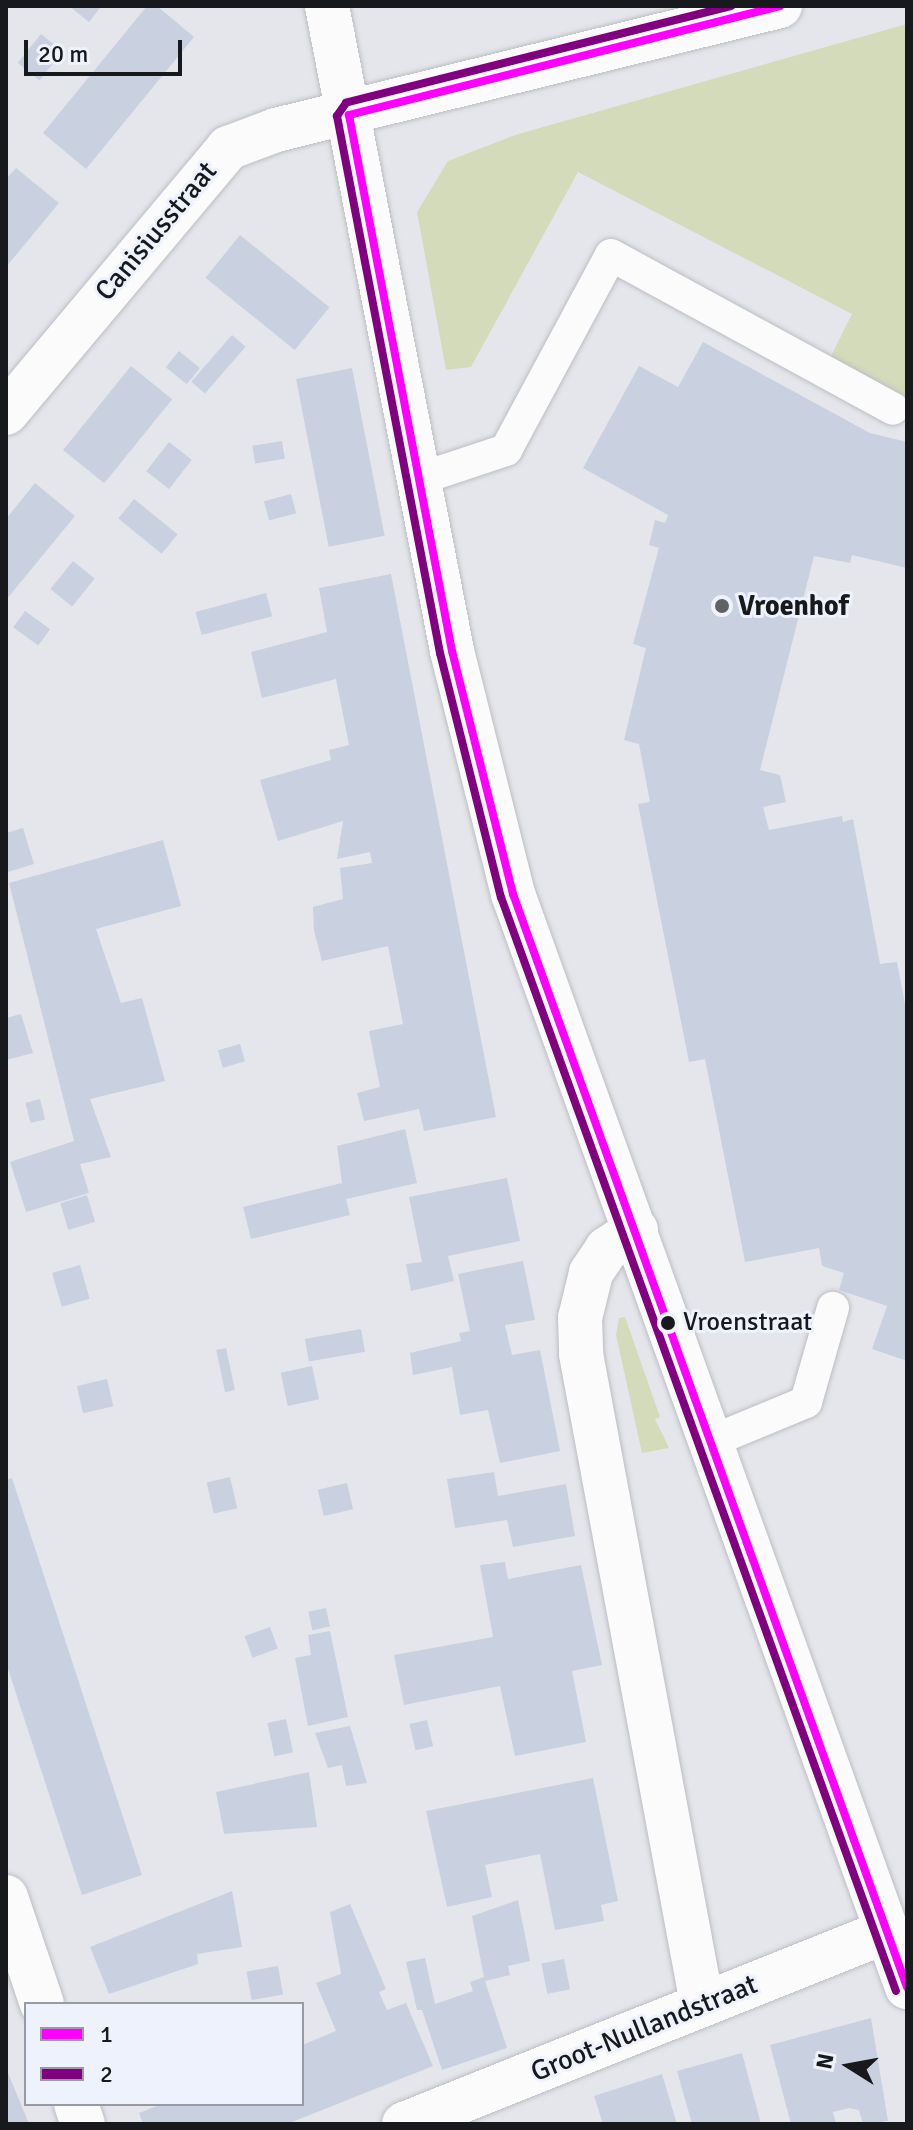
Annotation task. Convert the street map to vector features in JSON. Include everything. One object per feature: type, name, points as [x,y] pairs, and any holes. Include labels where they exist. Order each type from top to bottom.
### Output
[{"type":"street","points":[[327,6],[452,651],[513,894],[907,1987]]},
{"type":"street","name":"Canisiusstraat","points":[[6,413],[228,148],[276,130],[349,115],[780,6]]},
{"type":"street","points":[[636,1230],[607,1249],[591,1273],[580,1318],[581,1354],[702,2004]]},
{"type":"street","points":[[6,1897],[41,2002]]},
{"type":"street","name":"Groot-Nullandstraat","points":[[404,2124],[885,1932]]},
{"type":"lane","points":[[419,479],[506,450],[611,255],[893,409]]},
{"type":"lane","points":[[712,1441],[806,1402],[833,1308]]},
{"type":"green space","points":[[907,24],[907,396],[827,364],[852,314],[578,172],[471,367],[446,370],[417,212],[448,161],[515,135]]},
{"type":"green space","points":[[625,1317],[660,1417],[655,1419],[669,1448],[642,1453],[616,1335],[619,1318]]},
{"type":"building","points":[[69,6],[99,6],[100,8],[89,22]]},
{"type":"building","points":[[147,6],[157,6],[194,37],[86,169],[43,133]]},
{"type":"building","points":[[41,34],[63,52],[39,80],[18,63]]},
{"type":"building","points":[[16,168],[59,203],[6,267],[6,179]]},
{"type":"building","points":[[240,235],[329,307],[295,350],[205,278]]},
{"type":"building","points":[[232,335],[246,347],[205,394],[191,382]]},
{"type":"building","points":[[703,342],[870,433],[907,442],[907,568],[852,555],[850,563],[814,556],[760,770],[780,775],[786,802],[763,807],[769,830],[842,816],[843,822],[853,819],[880,964],[897,962],[907,1015],[907,1361],[872,1349],[887,1306],[839,1290],[844,1273],[822,1266],[819,1248],[745,1262],[705,1059],[689,1062],[638,804],[650,802],[639,744],[624,740],[646,648],[633,644],[659,548],[649,545],[655,520],[665,523],[668,515],[583,468],[639,366],[678,387]]},
{"type":"building","points":[[179,351],[200,368],[187,384],[166,367]]},
{"type":"building","points":[[131,366],[172,399],[104,483],[63,450]]},
{"type":"building","points":[[352,368],[385,536],[329,547],[296,379]]},
{"type":"building","points":[[282,441],[285,459],[255,463],[252,446]]},
{"type":"building","points":[[169,442],[192,460],[169,489],[146,471]]},
{"type":"building","points":[[35,483],[75,516],[6,600],[6,519]]},
{"type":"building","points":[[291,494],[296,513],[269,521],[264,501]]},
{"type":"building","points":[[134,499],[178,534],[162,554],[118,518]]},
{"type":"building","points":[[73,561],[95,579],[72,607],[50,589]]},
{"type":"building","points":[[391,574],[496,1117],[424,1131],[419,1109],[364,1121],[357,1093],[380,1087],[369,1031],[403,1024],[388,946],[322,961],[314,931],[313,907],[343,899],[340,868],[372,863],[370,852],[337,859],[343,821],[278,841],[260,780],[331,760],[329,750],[349,745],[336,679],[262,698],[251,652],[327,632],[319,588]]},
{"type":"building","points":[[266,593],[272,616],[202,635],[195,612]]},
{"type":"building","points":[[25,611],[50,629],[38,645],[13,627]]},
{"type":"building","points":[[23,828],[34,864],[8,872],[6,833]]},
{"type":"building","points":[[163,840],[181,906],[96,929],[121,1003],[142,998],[165,1081],[90,1099],[111,1157],[80,1164],[89,1193],[26,1212],[10,1162],[74,1141],[9,883]]},
{"type":"building","points":[[21,1014],[33,1053],[6,1060],[6,1018]]},
{"type":"building","points":[[240,1044],[245,1061],[223,1068],[218,1050]]},
{"type":"building","points":[[40,1099],[45,1119],[31,1123],[25,1103]]},
{"type":"building","points":[[405,1129],[417,1183],[346,1199],[350,1215],[251,1239],[243,1207],[342,1183],[337,1146]]},
{"type":"building","points":[[507,1178],[520,1241],[448,1256],[454,1281],[411,1291],[406,1264],[422,1262],[409,1197]]},
{"type":"building","points":[[87,1195],[95,1222],[68,1230],[60,1203]]},
{"type":"building","points":[[523,1261],[535,1320],[505,1325],[512,1355],[540,1350],[560,1451],[500,1463],[488,1410],[460,1415],[452,1367],[413,1375],[410,1353],[461,1341],[459,1333],[470,1331],[458,1274]]},
{"type":"building","points":[[80,1265],[90,1299],[62,1307],[52,1273]]},
{"type":"building","points":[[361,1329],[365,1352],[309,1362],[305,1339]]},
{"type":"building","points":[[226,1348],[235,1390],[225,1392],[216,1350]]},
{"type":"building","points":[[312,1366],[319,1399],[288,1406],[281,1373]]},
{"type":"building","points":[[107,1379],[113,1406],[83,1413],[77,1386]]},
{"type":"building","points":[[494,1472],[498,1496],[566,1484],[575,1536],[513,1547],[507,1520],[455,1528],[447,1479]]},
{"type":"building","points":[[230,1477],[237,1508],[214,1514],[207,1482]]},
{"type":"building","points":[[12,1478],[142,1875],[82,1895],[6,1663],[6,1480]]},
{"type":"building","points":[[347,1483],[353,1509],[324,1516],[318,1490]]},
{"type":"building","points":[[505,1562],[508,1579],[581,1565],[602,1665],[572,1671],[586,1742],[515,1756],[500,1686],[404,1705],[394,1655],[493,1637],[480,1565]]},
{"type":"building","points":[[326,1608],[330,1627],[312,1630],[308,1612]]},
{"type":"building","points":[[270,1627],[278,1649],[252,1658],[245,1636]]},
{"type":"building","points":[[330,1631],[348,1717],[308,1726],[295,1658],[311,1655],[308,1635]]},
{"type":"building","points":[[286,1719],[293,1752],[274,1756],[267,1723]]},
{"type":"building","points":[[427,1720],[433,1746],[416,1750],[409,1724]]},
{"type":"building","points":[[350,1726],[367,1783],[346,1786],[342,1765],[328,1768],[315,1733]]},
{"type":"building","points":[[309,1772],[317,1827],[224,1834],[216,1792]]},
{"type":"building","points":[[593,1778],[618,1901],[601,1905],[604,1921],[555,1930],[540,1854],[485,1865],[492,1897],[447,1907],[426,1811]]},
{"type":"building","points":[[232,1891],[242,1947],[197,1954],[198,1964],[109,1994],[90,1947]]},
{"type":"building","points":[[518,1900],[530,1961],[508,1966],[510,1975],[485,1981],[507,2048],[442,2070],[422,2010],[417,2010],[406,1962],[425,1958],[435,2004],[473,1991],[470,1982],[484,1977],[472,1916]]},
{"type":"building","points":[[350,1904],[386,1989],[379,1992],[387,2010],[406,2003],[433,2066],[287,2124],[143,2124],[139,2113],[157,2106],[304,2106],[304,2044],[336,2031],[316,1983],[341,1974],[330,1912]]},
{"type":"building","points":[[564,1959],[570,1989],[547,1994],[541,1963]]},
{"type":"building","points":[[278,1966],[283,1995],[252,2000],[246,1972]]},
{"type":"building","points":[[871,2018],[888,2121],[863,2124],[859,2110],[849,2108],[833,2112],[836,2124],[791,2124],[770,2045]]},
{"type":"building","points":[[742,2053],[761,2124],[692,2124],[677,2071]]},
{"type":"building","points":[[6,2068],[29,2124],[6,2124]]},
{"type":"building","points":[[662,2074],[677,2124],[603,2124],[594,2096]]},
{"type":"transit line","name":"2","points":[[731,6],[346,103],[337,116],[440,653],[501,897],[896,1991]]},
{"type":"transit line","name":"1","points":[[780,6],[349,115],[452,651],[513,894],[907,1987]]},
{"type":"place","name":"Vroenhof","points":[[722,606]]},
{"type":"place","name":"Vroenstraat","points":[[668,1323]]}]
